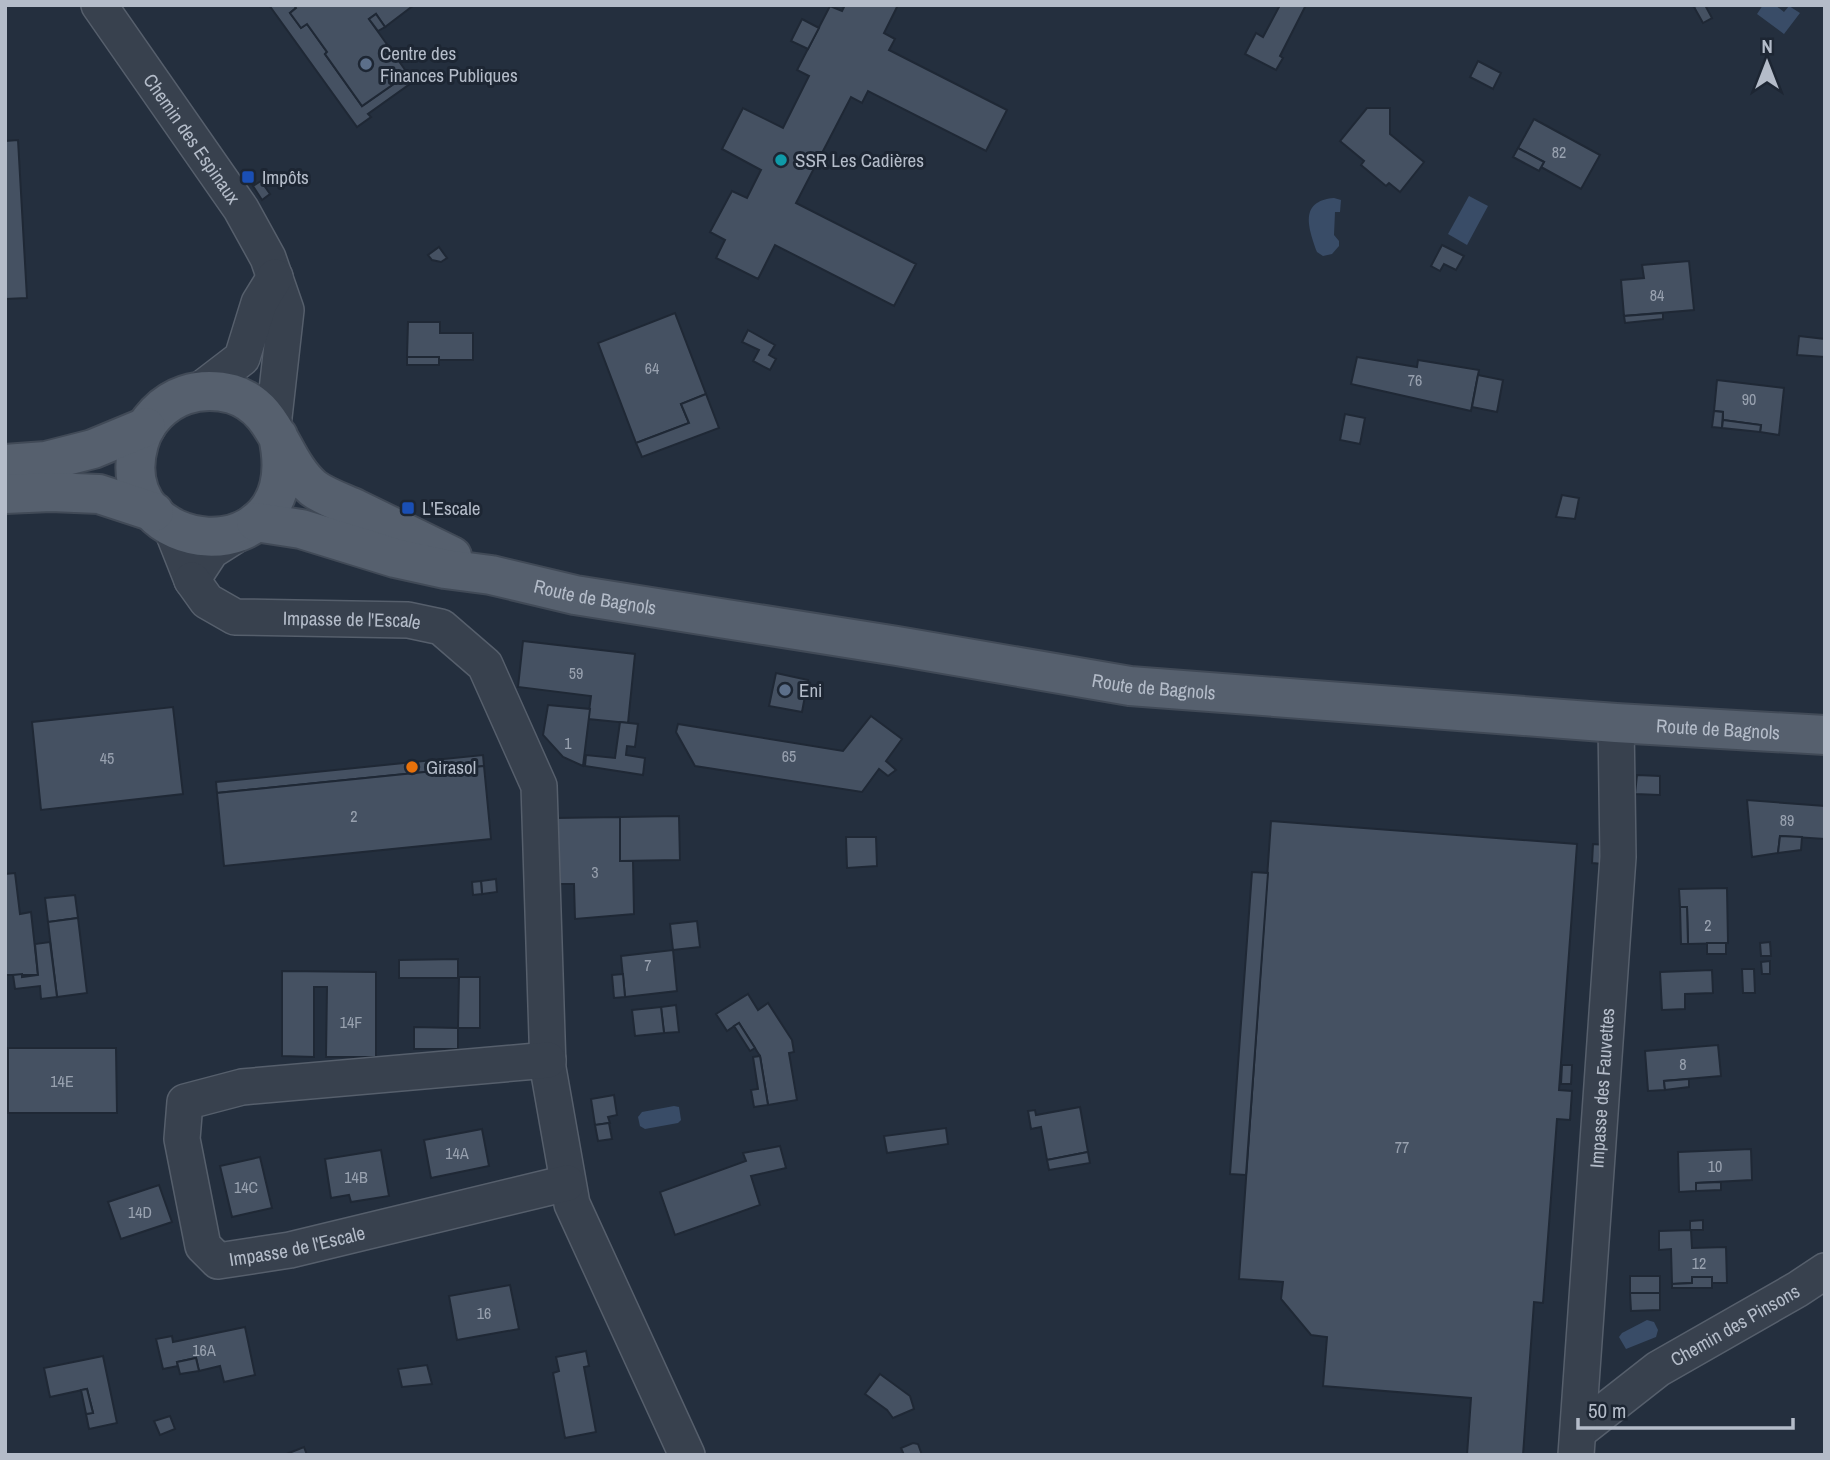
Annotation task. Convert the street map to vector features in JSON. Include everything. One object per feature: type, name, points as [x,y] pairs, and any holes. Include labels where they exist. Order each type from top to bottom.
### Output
[{"type":"main road","points":[[5,464],[46,461],[93,449],[146,426],[169,403],[183,395],[199,391],[221,391],[241,397],[259,409],[276,431],[296,471],[315,489],[491,575]]},
{"type":"main road","points":[[146,426],[138,448],[136,471],[145,500],[162,520]]},
{"type":"main road","points":[[5,494],[99,494],[162,520],[190,535],[211,538],[231,535],[253,524],[272,504],[281,483],[284,459],[276,431]]},
{"type":"main road","points":[[253,524],[301,529],[395,558],[445,569],[491,575]]},
{"type":"main road","name":"Route de Bagnols","points":[[491,575],[575,595],[883,643],[1130,687],[1616,723],[1825,735]]},
{"type":"street","name":"Chemin des Espinaux","points":[[99,5],[241,209],[268,258],[286,310],[276,431]]},
{"type":"street","points":[[199,391],[242,358],[259,303],[275,277]]},
{"type":"street","name":"Impasse de l'Escale","points":[[162,520],[192,580],[206,601],[235,617],[408,620],[441,626],[485,665],[539,786],[548,1060],[572,1204],[687,1455]]},
{"type":"street","points":[[192,580],[211,551],[253,524]]},
{"type":"street","name":"Impasse des Fauvettes","points":[[1577,1443],[1618,857],[1616,723]]},
{"type":"street","name":"Impasse de l'Escale","points":[[548,1060],[242,1087],[185,1102],[182,1139],[203,1246],[218,1261],[290,1250],[567,1183]]},
{"type":"street","name":"Chemin des Pinsons","points":[[1577,1443],[1658,1369],[1825,1271]]},
{"type":"water","points":[[1763,5],[1775,5],[1784,12],[1789,6],[1800,13],[1784,34],[1757,14]]},
{"type":"water","points":[[1469,196],[1488,206],[1467,245],[1448,234]]},
{"type":"water","points":[[1334,198],[1341,200],[1340,212],[1335,212],[1334,235],[1339,246],[1332,254],[1323,256],[1317,252],[1309,218],[1315,204]]},
{"type":"water","points":[[679,1107],[681,1120],[678,1123],[645,1129],[640,1126],[638,1117],[642,1112]]},
{"type":"water","points":[[1647,1320],[1654,1322],[1658,1330],[1656,1337],[1626,1349],[1619,1337]]},
{"type":"building","points":[[269,5],[294,5],[296,8],[290,13],[301,28],[307,24],[362,106],[408,74],[414,81],[368,114],[371,117],[357,127]]},
{"type":"building","name":"Centre des Finances Publiques","points":[[294,5],[414,5],[385,27],[376,14],[369,19],[408,74],[362,106],[307,24],[301,28],[290,13],[296,8]]},
{"type":"building","name":"SSR Les Cadières","points":[[845,5],[898,5],[884,33],[895,39],[889,50],[1007,110],[986,151],[868,91],[862,103],[851,97],[796,203],[916,264],[894,306],[775,245],[758,279],[716,258],[725,240],[710,232],[732,191],[747,198],[761,170],[722,149],[743,108],[783,128],[809,76],[797,70],[830,6],[842,11]]},
{"type":"building","points":[[1280,5],[1306,5],[1280,56],[1283,58],[1276,70],[1245,54],[1256,33],[1263,37]]},
{"type":"building","points":[[1705,5],[1712,18],[1703,23],[1694,7]]},
{"type":"building","points":[[376,14],[385,27],[378,31],[369,19]]},
{"type":"building","points":[[802,19],[819,28],[808,49],[791,41]]},
{"type":"building","points":[[1478,61],[1501,73],[1493,89],[1470,77]]},
{"type":"building","points":[[1367,108],[1390,108],[1390,134],[1424,162],[1400,192],[1389,183],[1386,186],[1361,165],[1364,161],[1340,141]]},
{"type":"building","points":[[1534,119],[1600,155],[1581,189],[1541,167],[1544,162],[1518,148]]},
{"type":"building","points":[[18,140],[27,298],[5,299],[5,141]]},
{"type":"building","points":[[1518,148],[1544,162],[1539,171],[1513,157]]},
{"type":"building","points":[[261,181],[270,194],[262,200],[253,186]]},
{"type":"building","points":[[1442,245],[1464,256],[1456,270],[1444,264],[1440,271],[1431,266]]},
{"type":"building","points":[[439,247],[447,258],[441,262],[432,260],[428,255]]},
{"type":"building","points":[[1689,261],[1694,310],[1624,316],[1621,280],[1644,278],[1642,265]]},
{"type":"building","points":[[675,313],[706,394],[681,404],[689,423],[636,443],[598,343]]},
{"type":"building","points":[[1663,313],[1663,319],[1625,323],[1624,316]]},
{"type":"building","points":[[408,322],[440,322],[440,333],[473,333],[473,360],[407,357]]},
{"type":"building","points":[[748,330],[775,345],[769,355],[776,359],[770,370],[753,361],[759,350],[742,342]]},
{"type":"building","points":[[1799,336],[1825,339],[1825,357],[1797,355]]},
{"type":"building","points":[[407,357],[439,357],[439,365],[407,365]]},
{"type":"building","points":[[1357,357],[1417,367],[1418,360],[1479,370],[1471,411],[1351,384]]},
{"type":"building","points":[[1478,375],[1503,380],[1497,412],[1472,407]]},
{"type":"building","points":[[1717,380],[1784,388],[1779,435],[1760,432],[1761,425],[1723,420],[1723,412],[1714,411]]},
{"type":"building","points":[[706,394],[719,428],[642,457],[636,443],[689,423],[681,404]]},
{"type":"building","points":[[1714,411],[1723,412],[1722,428],[1712,427]]},
{"type":"building","points":[[1345,414],[1365,418],[1360,444],[1340,440]]},
{"type":"building","points":[[1723,420],[1761,425],[1760,432],[1722,428]]},
{"type":"building","points":[[1562,495],[1579,498],[1575,519],[1556,517]]},
{"type":"building","points":[[523,641],[635,654],[628,723],[588,719],[591,696],[518,687]]},
{"type":"building","points":[[776,673],[808,680],[802,712],[769,706]]},
{"type":"building","points":[[548,705],[590,709],[583,766],[563,757],[543,735]]},
{"type":"building","points":[[173,707],[183,794],[41,810],[32,722]]},
{"type":"building","points":[[871,716],[902,739],[886,761],[896,770],[888,776],[879,769],[862,792],[695,766],[676,732],[678,724],[843,751]]},
{"type":"building","points":[[620,722],[638,724],[635,747],[627,746],[626,755],[645,758],[643,775],[585,766],[586,755],[615,758]]},
{"type":"building","points":[[483,755],[484,766],[217,793],[216,782]]},
{"type":"building","points":[[484,766],[491,839],[224,866],[217,793]]},
{"type":"building","points":[[1637,775],[1660,776],[1660,795],[1635,794]]},
{"type":"building","points":[[1747,800],[1825,806],[1825,839],[1780,836],[1778,853],[1752,857]]},
{"type":"building","points":[[679,816],[680,860],[620,861],[620,817]]},
{"type":"building","points":[[620,817],[620,861],[633,861],[634,914],[575,919],[574,884],[556,884],[555,818]]},
{"type":"building","points":[[1271,821],[1577,844],[1559,1090],[1572,1091],[1570,1120],[1557,1119],[1543,1303],[1534,1302],[1523,1455],[1467,1455],[1471,1398],[1323,1386],[1327,1337],[1311,1335],[1281,1299],[1283,1282],[1239,1279]]},
{"type":"building","points":[[1780,836],[1802,837],[1801,850],[1778,853]]},
{"type":"building","points":[[846,837],[876,837],[877,866],[847,868]]},
{"type":"building","points":[[1593,844],[1605,845],[1603,864],[1592,863]]},
{"type":"building","points":[[1252,872],[1268,873],[1246,1175],[1230,1174]]},
{"type":"building","points":[[15,873],[20,914],[31,912],[38,975],[5,975],[5,874]]},
{"type":"building","points":[[496,879],[497,892],[482,894],[481,881]]},
{"type":"building","points":[[481,881],[482,894],[473,895],[472,882]]},
{"type":"building","points":[[1727,888],[1728,943],[1688,944],[1687,907],[1680,907],[1679,889]]},
{"type":"building","points":[[75,895],[78,918],[48,922],[45,898]]},
{"type":"building","points":[[1680,907],[1687,907],[1688,944],[1681,944]]},
{"type":"building","points":[[78,918],[87,993],[57,997],[48,922]]},
{"type":"building","points":[[697,921],[700,947],[673,950],[670,924]]},
{"type":"building","points":[[50,942],[57,997],[41,999],[40,986],[15,989],[13,975],[38,975],[35,944]]},
{"type":"building","points":[[1770,942],[1771,956],[1761,956],[1760,943]]},
{"type":"building","points":[[1707,943],[1726,943],[1726,954],[1707,954]]},
{"type":"building","points":[[673,950],[677,991],[625,997],[621,956]]},
{"type":"building","points":[[458,959],[458,978],[399,978],[399,960]]},
{"type":"building","points":[[1770,961],[1770,974],[1762,974],[1761,962]]},
{"type":"building","points":[[1742,969],[1754,969],[1755,993],[1743,993]]},
{"type":"building","points":[[1712,970],[1713,993],[1685,994],[1685,1009],[1662,1010],[1660,972]]},
{"type":"building","points":[[282,971],[376,972],[376,1057],[326,1057],[327,987],[314,987],[314,1057],[282,1056]]},
{"type":"building","points":[[623,974],[625,997],[614,998],[612,975]]},
{"type":"building","points":[[459,977],[480,977],[480,1028],[458,1028]]},
{"type":"building","points":[[748,994],[758,1010],[768,1003],[792,1040],[794,1052],[789,1053],[797,1100],[768,1105],[760,1056],[739,1023],[727,1031],[716,1014]]},
{"type":"building","points":[[676,1005],[679,1032],[664,1033],[661,1007]]},
{"type":"building","points":[[661,1007],[664,1033],[635,1036],[632,1010]]},
{"type":"building","points":[[739,1023],[755,1048],[750,1051],[734,1026]]},
{"type":"building","points":[[414,1027],[458,1028],[458,1049],[414,1049]]},
{"type":"building","points":[[1718,1045],[1721,1076],[1664,1081],[1665,1090],[1648,1091],[1645,1051]]},
{"type":"building","points":[[8,1048],[116,1048],[117,1113],[8,1113]]},
{"type":"building","points":[[760,1056],[768,1105],[754,1107],[751,1090],[758,1089],[753,1057]]},
{"type":"building","points":[[1562,1065],[1572,1065],[1571,1084],[1561,1084]]},
{"type":"building","points":[[1689,1079],[1689,1087],[1665,1090],[1664,1081]]},
{"type":"building","points":[[614,1095],[617,1115],[608,1117],[610,1123],[595,1125],[591,1099]]},
{"type":"building","points":[[1080,1107],[1088,1152],[1047,1160],[1041,1127],[1031,1129],[1028,1111],[1035,1110],[1036,1115]]},
{"type":"building","points":[[609,1123],[612,1139],[598,1141],[595,1125]]},
{"type":"building","points":[[946,1128],[948,1144],[887,1153],[884,1136]]},
{"type":"building","points":[[482,1129],[489,1166],[431,1178],[424,1140]]},
{"type":"building","points":[[780,1146],[786,1168],[751,1176],[760,1205],[675,1235],[660,1192],[746,1161],[743,1153]]},
{"type":"building","points":[[1751,1149],[1752,1180],[1696,1183],[1696,1191],[1679,1192],[1678,1152]]},
{"type":"building","points":[[381,1150],[389,1196],[351,1202],[349,1195],[331,1198],[325,1159]]},
{"type":"building","points":[[1088,1152],[1090,1163],[1049,1170],[1047,1160]]},
{"type":"building","points":[[260,1157],[272,1208],[232,1217],[220,1166]]},
{"type":"building","points":[[1721,1182],[1721,1190],[1696,1191],[1696,1183]]},
{"type":"building","points":[[159,1185],[172,1222],[121,1239],[108,1202]]},
{"type":"building","points":[[1703,1220],[1703,1230],[1690,1230],[1690,1221]]},
{"type":"building","points":[[1691,1230],[1692,1248],[1726,1247],[1727,1283],[1712,1283],[1712,1277],[1692,1277],[1692,1283],[1672,1284],[1671,1249],[1659,1250],[1659,1231]]},
{"type":"building","points":[[1630,1276],[1660,1276],[1660,1293],[1630,1293]]},
{"type":"building","points":[[1692,1277],[1712,1277],[1712,1288],[1672,1288],[1672,1284],[1692,1283]]},
{"type":"building","points":[[510,1285],[519,1329],[457,1340],[449,1296]]},
{"type":"building","points":[[1630,1293],[1660,1293],[1660,1310],[1631,1311]]},
{"type":"building","points":[[245,1327],[255,1375],[224,1382],[220,1366],[199,1371],[196,1358],[177,1362],[178,1366],[163,1369],[156,1339],[172,1336],[173,1342]]},
{"type":"building","points":[[586,1351],[589,1366],[584,1367],[596,1432],[565,1438],[553,1373],[559,1371],[556,1357]]},
{"type":"building","points":[[103,1356],[117,1423],[89,1429],[86,1414],[93,1413],[87,1389],[50,1397],[44,1368]]},
{"type":"building","points":[[196,1358],[199,1371],[180,1374],[177,1362]]},
{"type":"building","points":[[427,1365],[432,1384],[402,1387],[398,1369]]},
{"type":"building","points":[[880,1374],[910,1396],[914,1409],[893,1418],[887,1410],[865,1394]]},
{"type":"building","points":[[87,1389],[93,1413],[86,1414],[81,1390]]},
{"type":"building","points":[[170,1416],[175,1429],[160,1435],[154,1421]]},
{"type":"building","points":[[913,1443],[918,1444],[922,1455],[904,1455],[901,1448]]},
{"type":"building","points":[[304,1447],[307,1455],[284,1455]]},
{"type":"place","name":"Centre des Finances Publiques","points":[[366,64]]},
{"type":"place","name":"SSR Les Cadières","points":[[781,160]]},
{"type":"place","name":"Impôts","points":[[248,177]]},
{"type":"place","name":"L'Escale","points":[[408,508]]},
{"type":"place","name":"Eni","points":[[785,690]]},
{"type":"place","name":"Girasol","points":[[412,767]]}]
